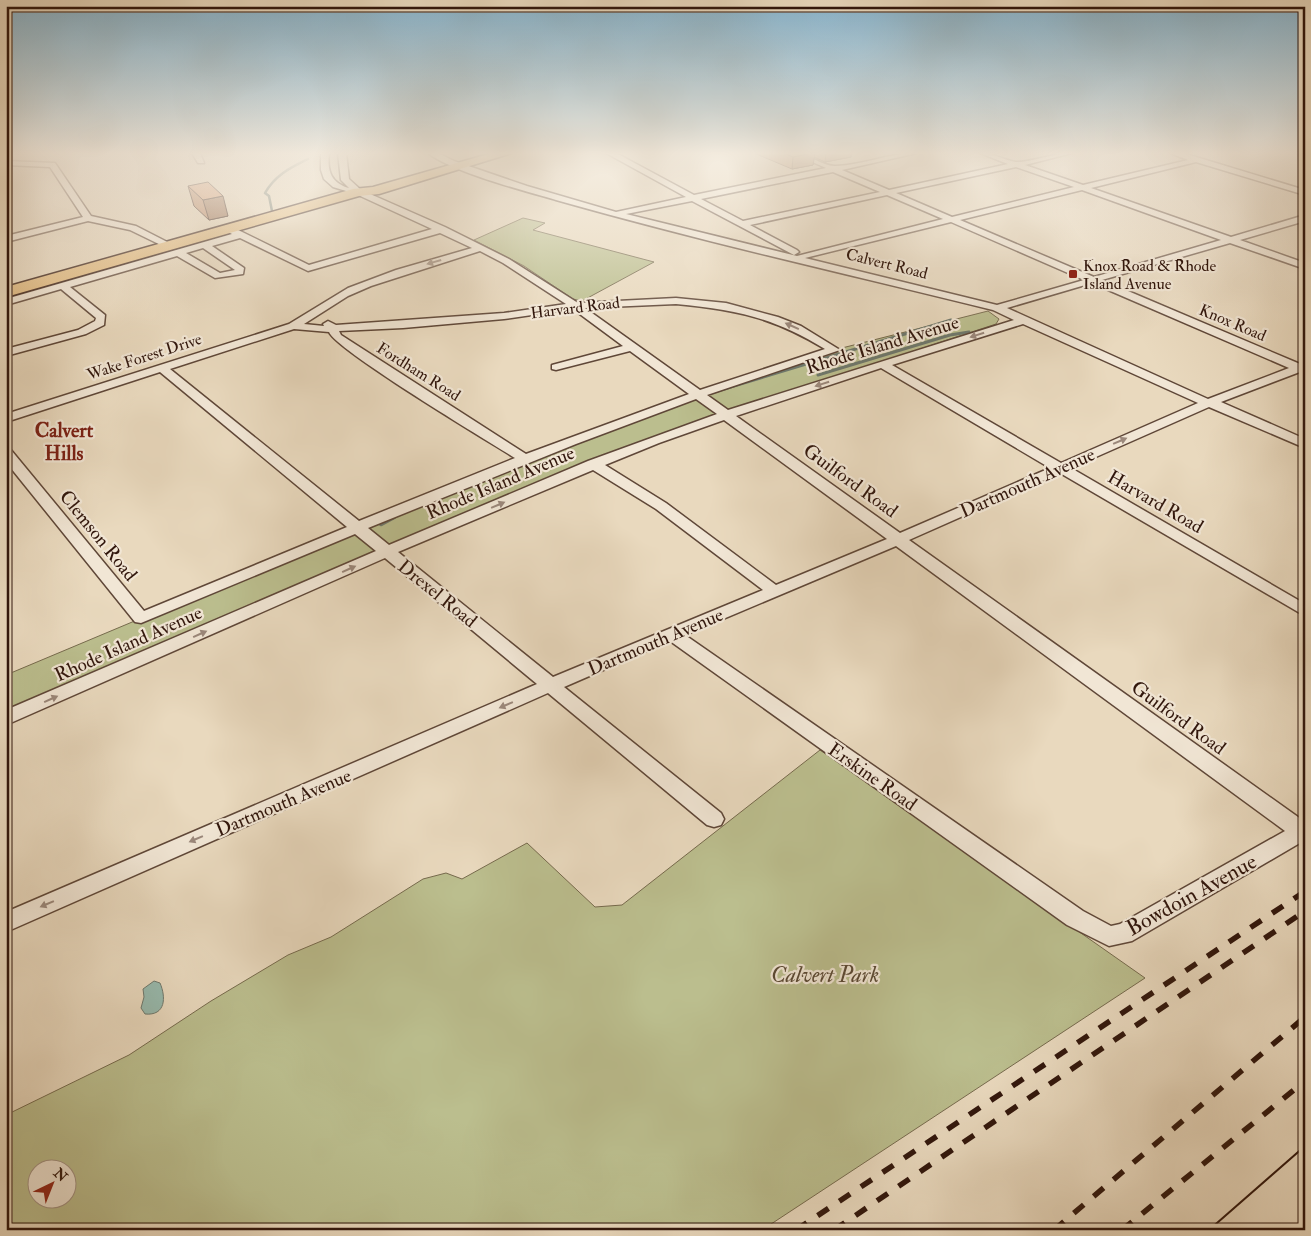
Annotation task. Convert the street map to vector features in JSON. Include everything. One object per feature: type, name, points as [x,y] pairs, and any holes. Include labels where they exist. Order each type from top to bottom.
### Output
[{"type":"main road","points":[[6,292],[175,249],[300,211]]},
{"type":"street","points":[[83,211],[88,218]]},
{"type":"street","name":"Guilford Road","points":[[399,211],[481,248],[525,272],[576,306],[631,348],[1303,831]]},
{"type":"street","name":"Calvert Road","points":[[603,211],[801,257],[996,308],[1208,403],[1219,405],[1305,444]]},
{"type":"street","points":[[615,214],[631,211]]},
{"type":"street","points":[[718,211],[801,257],[988,211]]},
{"type":"street","points":[[743,224],[805,211]]},
{"type":"street","name":"Knox Road","points":[[929,211],[1302,367]]},
{"type":"street","points":[[1147,211],[1305,266]]},
{"type":"street","points":[[6,239],[88,218],[133,228],[175,249],[218,276],[240,272],[241,270],[237,265],[204,245]]},
{"type":"street","points":[[996,308],[1305,218]]},
{"type":"street","points":[[1293,222],[1305,226]]},
{"type":"street","points":[[6,302],[64,286],[175,249],[204,245],[234,232],[308,268],[442,230]]},
{"type":"street","points":[[293,326],[321,330],[332,329],[331,325],[312,316],[335,299],[366,284],[481,248]]},
{"type":"street","points":[[6,354],[82,332],[100,323],[101,317],[64,286]]},
{"type":"street","name":"Harvard Road","points":[[332,329],[459,320],[576,306],[654,300],[726,306],[783,322],[834,350]]},
{"type":"street","name":"Wake Forest Drive","points":[[6,418],[293,326],[312,316]]},
{"type":"street","name":"Rhode Island Avenue","points":[[6,718],[593,464],[725,415],[1024,320]]},
{"type":"street","name":"Fordham Road","points":[[332,329],[336,337],[363,356],[525,459]]},
{"type":"street","points":[[556,367],[631,348]]},
{"type":"street","name":"Rhode Island Avenue","points":[[141,618],[525,459],[695,394],[834,350]]},
{"type":"street","name":"Harvard Road","points":[[884,365],[1305,610]]},
{"type":"street","name":"Dartmouth Avenue","points":[[6,922],[551,685],[773,590],[897,540],[1208,403],[1302,367]]},
{"type":"street","name":"Drexel Road","points":[[162,368],[714,819]]},
{"type":"street","name":"Calvert Road","points":[[1208,403],[1210,408],[1305,452]]},
{"type":"street","name":"Clemson Road","points":[[6,453],[141,618]]},
{"type":"street","points":[[593,464],[661,506],[773,590]]},
{"type":"street","name":"Erskine Road","points":[[671,634],[1075,918]]},
{"type":"street","name":"Bowdoin Avenue","points":[[1075,918],[1109,936],[1124,934],[1303,831]]},
{"type":"green space","points":[[523,218],[545,223],[533,230],[654,262],[582,301],[573,299],[524,266],[474,240]]},
{"type":"green space","points":[[988,311],[999,319],[996,324],[683,427],[6,718],[6,675],[356,528],[612,424],[834,350]]},
{"type":"green space","name":"Calvert Park","points":[[820,750],[1145,978],[762,1230],[6,1230],[6,1115],[129,1055],[211,1001],[288,955],[331,937],[423,879],[446,873],[462,879],[527,843],[595,907],[622,905]]},
{"type":"water","points":[[154,981],[160,983],[162,988],[163,1004],[157,1012],[145,1014],[141,1008],[144,997],[143,989]]},
{"type":"waterway","points":[[714,392],[951,320]]},
{"type":"waterway","points":[[818,375],[950,335],[969,332]]},
{"type":"waterway","points":[[381,524],[394,517]]},
{"type":"tram line","points":[[1209,1230],[1305,1146]]},
{"type":"tram line","points":[[1302,1230],[1305,1227]]},
{"type":"railway","points":[[796,1230],[1304,892]]},
{"type":"railway","points":[[834,1230],[1305,911]]},
{"type":"railway","points":[[1054,1230],[1305,1017]]},
{"type":"railway","points":[[1122,1230],[1305,1081]]},
{"type":"place","name":"Knox Road & Rhode Island Avenue","points":[[1073,274]]},
{"type":"district","name":"Calvert Hills","points":[[64,442]]}]
